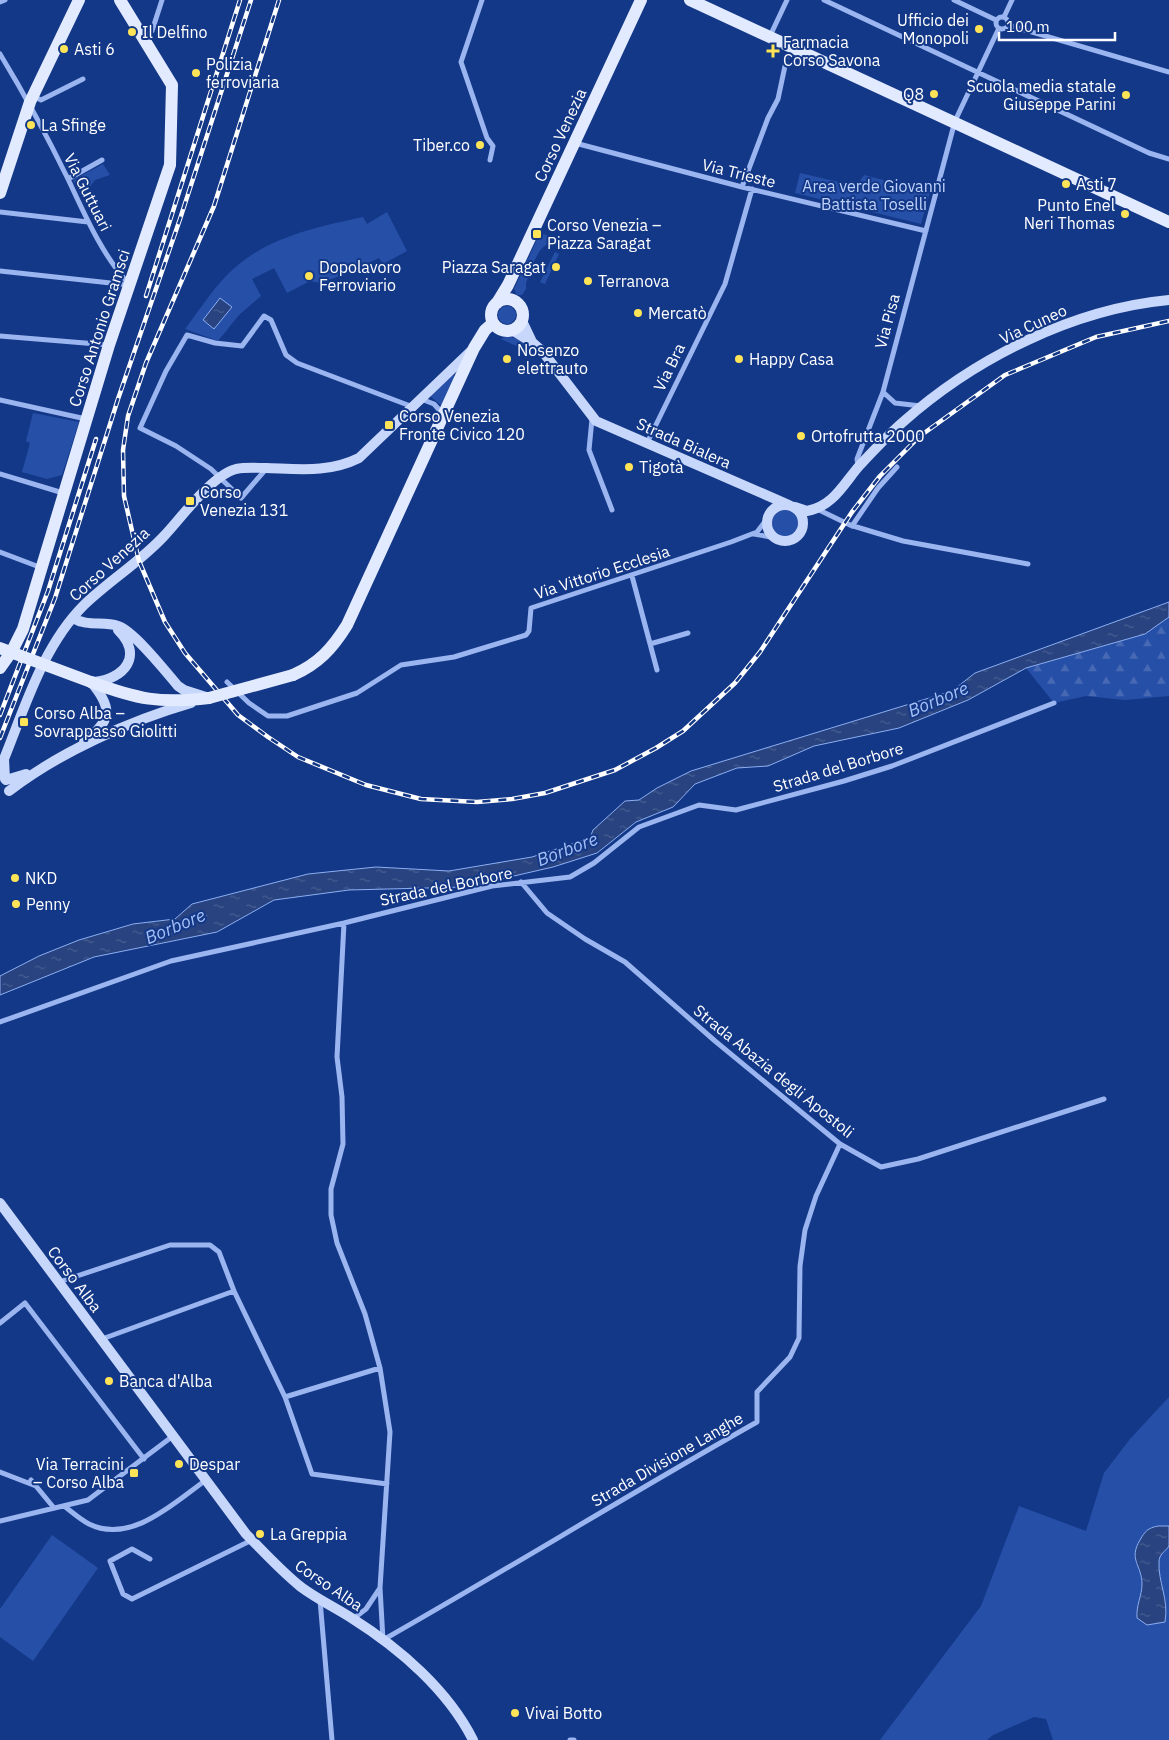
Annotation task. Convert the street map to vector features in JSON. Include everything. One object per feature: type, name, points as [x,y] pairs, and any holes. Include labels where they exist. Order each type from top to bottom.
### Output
[{"type":"main road","points":[[0,193],[31,99],[79,0]]},
{"type":"main road","name":"Corso Antonio Gramsci","points":[[0,668],[12,651],[23,629],[109,346],[170,165],[172,85],[120,0]]},
{"type":"main road","name":"Corso Venezia","points":[[497,303],[508,285],[576,143],[641,0]]},
{"type":"main road","points":[[690,0],[769,37],[790,50],[955,122],[1169,222]]},
{"type":"main road","points":[[508,285],[512,300],[521,308],[522,321],[512,330],[501,330],[493,323],[491,312],[497,303],[512,300]]},
{"type":"main road","name":"Corso Venezia","points":[[0,649],[127,695],[154,701],[209,698],[293,675],[311,667],[323,658],[336,643],[346,625],[474,348],[493,323]]},
{"type":"street","points":[[0,2],[5,0]]},
{"type":"street","points":[[142,36],[152,31],[162,0]]},
{"type":"street","points":[[482,0],[461,62],[487,138],[493,146],[490,160]]},
{"type":"street","points":[[769,37],[787,0]]},
{"type":"street","points":[[824,0],[1149,154],[1169,159]]},
{"type":"street","points":[[954,0],[996,20],[999,28],[1004,28],[1008,25]]},
{"type":"street","points":[[996,20],[1004,17],[1012,0]]},
{"type":"street","points":[[1004,17],[1008,25],[1169,72]]},
{"type":"street","name":"Via Pisa","points":[[802,529],[808,515],[835,497],[859,466],[857,459],[884,392],[955,122],[999,28]]},
{"type":"street","name":"Via Guttuari","points":[[0,54],[31,99],[88,222],[116,271],[130,285]]},
{"type":"street","points":[[742,187],[768,118],[778,99],[785,66]]},
{"type":"street","points":[[31,99],[41,100],[83,79]]},
{"type":"street","name":"Via Trieste","points":[[576,143],[742,187],[926,231]]},
{"type":"street","points":[[68,179],[102,160]]},
{"type":"street","name":"Via Bra","points":[[647,443],[725,284],[752,189]]},
{"type":"street","points":[[0,212],[88,222]]},
{"type":"street","points":[[0,271],[130,285]]},
{"type":"street","name":"Via Cuneo","points":[[859,466],[898,427],[959,378],[1036,337],[1069,322],[1120,306],[1169,300]]},
{"type":"street","points":[[267,468],[242,498],[211,469],[176,446],[140,428],[166,371],[187,335],[215,343],[242,346],[264,316],[271,320],[286,355],[297,363],[413,407]]},
{"type":"street","points":[[522,321],[533,343]]},
{"type":"street","points":[[512,330],[533,343],[555,366],[592,418],[589,450],[612,510]]},
{"type":"street","points":[[0,336],[109,346]]},
{"type":"street","name":"Corso Venezia","points":[[9,791],[9,785],[3,779],[2,762],[37,679],[55,643],[74,618],[109,583],[150,551],[220,478],[236,469],[324,470],[346,464],[367,452],[474,348]]},
{"type":"street","points":[[884,392],[899,404],[923,406]]},
{"type":"street","points":[[421,399],[434,404],[443,416]]},
{"type":"street","points":[[0,400],[87,419]]},
{"type":"street","name":"Strada Bialera","points":[[592,418],[792,506]]},
{"type":"street","points":[[852,526],[878,488],[897,468]]},
{"type":"street","points":[[0,474],[64,493]]},
{"type":"street","points":[[764,495],[769,504],[768,528],[776,538],[791,540],[802,529],[803,518],[792,506]]},
{"type":"street","points":[[768,516],[776,507],[792,506],[804,511],[816,508],[852,526],[903,541],[1028,564]]},
{"type":"street","name":"Via Vittorio Ecclesia","points":[[227,682],[249,703],[268,716],[288,716],[357,693],[400,665],[454,657],[526,635],[529,631],[531,608],[632,576],[752,534],[761,528],[768,516]]},
{"type":"street","name":"Via Vittorio Ecclesia","points":[[752,534],[776,538]]},
{"type":"street","points":[[0,552],[42,568]]},
{"type":"street","points":[[632,576],[656,670]]},
{"type":"street","points":[[74,618],[84,623],[112,625],[126,630],[184,690],[209,698]]},
{"type":"street","points":[[74,750],[98,731],[106,718],[106,704],[91,682],[114,679],[126,667],[129,649],[126,640],[112,625]]},
{"type":"street","points":[[650,644],[688,634]]},
{"type":"street","points":[[0,644],[0,649]]},
{"type":"street","points":[[0,797],[34,771],[74,750],[139,720],[209,698]]},
{"type":"street","name":"Strada del Borbore","points":[[0,1022],[171,961],[344,923],[409,905],[521,882],[548,882],[570,877],[594,863],[639,827],[699,805],[736,810],[844,781],[892,766],[1054,703]]},
{"type":"street","points":[[3,779],[34,771]]},
{"type":"street","name":"Strada Abazia degli Apostoli","points":[[521,882],[547,912],[585,940],[625,962],[715,1041],[840,1144],[880,1167],[918,1159],[1104,1099]]},
{"type":"street","points":[[344,923],[337,1057],[342,1097],[342,1144],[332,1189],[331,1215],[337,1243],[365,1314],[380,1368],[390,1432],[380,1588],[383,1640]]},
{"type":"street","name":"Strada Divisione Langhe","points":[[383,1640],[757,1422],[758,1392],[790,1357],[799,1338],[800,1266],[805,1230],[816,1196],[840,1144]]},
{"type":"street","name":"Corso Alba","points":[[0,1203],[252,1540],[286,1574],[320,1599],[383,1640],[418,1670],[437,1690],[473,1740]]},
{"type":"street","points":[[59,1282],[170,1246],[210,1245],[219,1252],[234,1291],[285,1397],[312,1474],[387,1484]]},
{"type":"street","points":[[101,1339],[234,1291]]},
{"type":"street","points":[[0,1323],[25,1304],[144,1459]]},
{"type":"street","points":[[285,1397],[380,1368]]},
{"type":"street","points":[[0,1521],[88,1500],[174,1436]]},
{"type":"street","points":[[0,1472],[36,1486]]},
{"type":"street","points":[[32,1480],[54,1508]]},
{"type":"street","points":[[64,1506],[90,1524],[108,1529],[126,1529],[157,1514],[206,1480]]},
{"type":"street","points":[[150,1559],[132,1549],[110,1561],[123,1594],[127,1598],[132,1599],[252,1540]]},
{"type":"street","points":[[353,1619],[366,1609],[380,1588]]},
{"type":"street","points":[[320,1599],[332,1740]]},
{"type":"green space","points":[[103,164],[110,175],[95,180],[82,197],[73,180]]},
{"type":"green space","name":"Area verde Giovanni Battista Toselli","points":[[800,173],[856,186],[864,175],[930,192],[921,224],[795,193]]},
{"type":"green space","name":"Dopolavoro Ferroviario","points":[[387,212],[407,251],[383,264],[379,258],[343,275],[320,283],[310,281],[287,293],[274,268],[252,279],[261,296],[239,315],[218,341],[185,329],[225,277],[255,253],[289,236],[363,217],[367,224]]},
{"type":"green space","points":[[540,233],[550,236],[554,242],[543,247],[539,252],[526,283],[526,289],[522,295],[517,295],[514,289]]},
{"type":"green space","points":[[555,252],[559,254],[545,284],[540,282]]},
{"type":"green space","points":[[503,306],[511,306],[516,311],[514,322],[503,324],[498,319],[498,311]]},
{"type":"green space","points":[[507,336],[520,340],[530,352],[501,339]]},
{"type":"green space","points":[[452,375],[455,377],[442,406],[430,396]]},
{"type":"green space","points":[[33,413],[79,422],[62,475],[47,479],[22,472],[30,443],[26,441]]},
{"type":"green space","points":[[785,510],[794,514],[798,523],[794,532],[785,536],[776,532],[772,523],[776,514]]},
{"type":"green space","points":[[1169,617],[1169,696],[1125,700],[1086,696],[1054,703],[1026,668],[1145,634]]},
{"type":"green space","points":[[1169,1397],[1169,1740],[1053,1740],[1046,1719],[1034,1717],[993,1735],[987,1740],[880,1740],[981,1606],[1019,1506],[1086,1531],[1104,1473],[1130,1439]]},
{"type":"green space","points":[[52,1535],[98,1568],[33,1661],[0,1637],[0,1609]]},
{"type":"water","points":[[220,298],[232,307],[214,329],[203,320]]},
{"type":"water","name":"Borbore","points":[[1169,602],[1169,617],[1145,634],[1026,668],[968,700],[899,728],[814,746],[768,766],[737,768],[695,784],[673,807],[636,822],[597,853],[553,867],[466,887],[349,890],[274,900],[217,932],[94,957],[0,995],[0,976],[39,956],[79,940],[133,924],[175,919],[192,904],[308,874],[376,867],[449,871],[532,857],[590,838],[593,830],[625,801],[639,800],[657,788],[691,771],[952,691],[975,673]]},
{"type":"water","points":[[1158,1526],[1169,1526],[1169,1546],[1159,1559],[1166,1614],[1165,1622],[1147,1625],[1137,1618],[1142,1584],[1135,1553],[1145,1532]]},
{"type":"tunnel","points":[[785,66],[789,53]]},
{"type":"railway","points":[[146,296],[240,0]]},
{"type":"railway","points":[[0,738],[55,598],[118,399],[180,219],[251,0]]},
{"type":"railway","points":[[279,0],[214,206],[146,363],[128,416],[123,450],[124,496],[139,561],[165,622],[185,653],[238,715],[268,737],[298,757],[366,785],[421,799],[477,802],[512,799],[545,793],[615,770],[656,748],[683,731],[735,683],[760,652],[852,512],[880,476],[920,436],[1005,375],[1096,337],[1169,321]]},
{"type":"railway","points":[[0,715],[48,591],[96,439]]},
{"type":"place","name":"Ufficio dei Monopoli","points":[[979,29]]},
{"type":"place","name":"Il Delfino","points":[[132,32]]},
{"type":"place","name":"Asti 6","points":[[64,49]]},
{"type":"place","name":"Farmacia Corso Savona","points":[[773,51]]},
{"type":"place","name":"Polizia ferroviaria","points":[[196,73]]},
{"type":"place","name":"Q8","points":[[934,94]]},
{"type":"place","name":"Scuola media statale Giuseppe Parini","points":[[1126,95]]},
{"type":"place","name":"La Sfinge","points":[[31,125]]},
{"type":"place","name":"Tiber.co","points":[[480,145]]},
{"type":"place","name":"Asti 7","points":[[1066,184]]},
{"type":"place","name":"Punto Enel Neri Thomas","points":[[1125,214]]},
{"type":"place","name":"Corso Venezia – Piazza Saragat","points":[[537,234]]},
{"type":"place","name":"Piazza Saragat","points":[[556,267]]},
{"type":"place","name":"Dopolavoro Ferroviario","points":[[309,276]]},
{"type":"place","name":"Terranova","points":[[588,281]]},
{"type":"place","name":"Mercatò","points":[[638,313]]},
{"type":"place","name":"Nosenzo elettrauto","points":[[507,359]]},
{"type":"place","name":"Happy Casa","points":[[739,359]]},
{"type":"place","name":"Corso Venezia Fronte Civico 120","points":[[389,425]]},
{"type":"place","name":"Ortofrutta 2000","points":[[801,436]]},
{"type":"place","name":"Tigotà","points":[[629,467]]},
{"type":"place","name":"Corso Venezia 131","points":[[190,501]]},
{"type":"place","name":"Corso Alba – Sovrappasso Giolitti","points":[[24,722]]},
{"type":"place","name":"NKD","points":[[15,878]]},
{"type":"place","name":"Penny","points":[[16,904]]},
{"type":"place","name":"Banca d'Alba","points":[[109,1381]]},
{"type":"place","name":"Despar","points":[[179,1464]]},
{"type":"place","name":"Via Terracini – Corso Alba","points":[[134,1473]]},
{"type":"place","name":"La Greppia","points":[[260,1534]]},
{"type":"place","name":"Vivai Botto","points":[[515,1713]]}]
